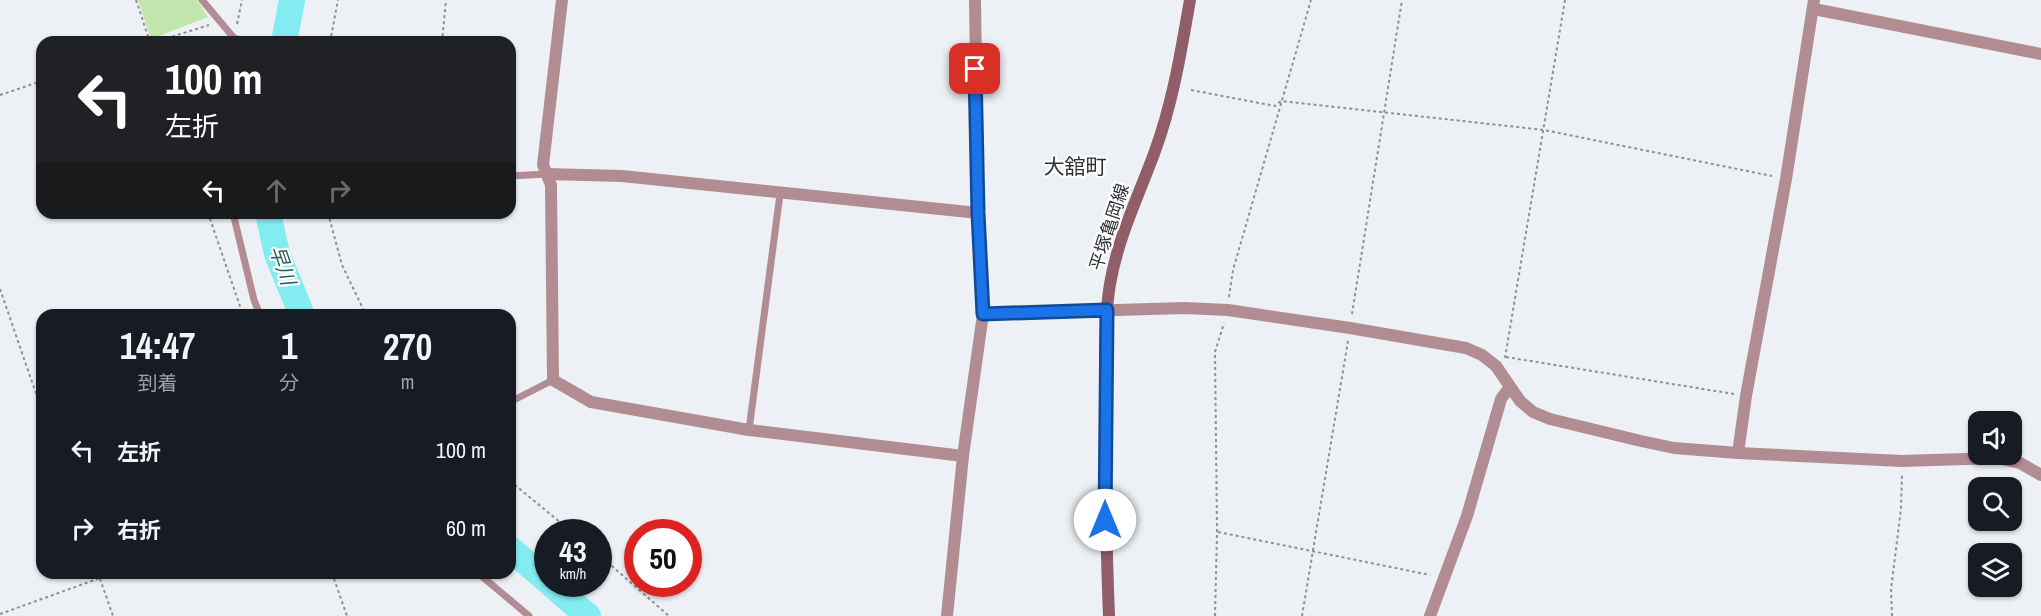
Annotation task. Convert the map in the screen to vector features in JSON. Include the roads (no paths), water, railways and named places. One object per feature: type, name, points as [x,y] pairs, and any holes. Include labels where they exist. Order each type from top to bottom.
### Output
[{"type":"main road","name":"平塚亀岡線","points":[[1109,616],[1105,520],[1107,310],[1110,283],[1121,236],[1168,110],[1179,65],[1190,0]]},
{"type":"street","points":[[562,0],[543,165],[551,185],[553,380],[591,402],[749,430],[963,456]]},
{"type":"street","points":[[947,616],[963,456],[983,314],[978,213],[975,0]]},
{"type":"street","points":[[1738,453],[1814,4],[2041,54]]},
{"type":"street","points":[[548,174],[622,176],[978,213]]},
{"type":"street","points":[[983,314],[1184,308],[1228,310],[1350,328],[1466,348],[1501,362],[1509,388],[1533,412],[1550,419],[1674,448],[1902,461],[1998,458],[2020,463],[2041,475]]},
{"type":"street","points":[[1430,616],[1467,516],[1501,399],[1509,388]]},
{"type":"lane","points":[[202,0],[234,36]]},
{"type":"lane","points":[[516,176],[548,174]]},
{"type":"lane","points":[[749,430],[780,194]]},
{"type":"lane","points":[[234,219],[258,309]]},
{"type":"lane","points":[[516,399],[553,380]]},
{"type":"lane","points":[[484,579],[529,616]]},
{"type":"waterway","name":"早川","points":[[285,36],[292,0]]},
{"type":"waterway","name":"早川","points":[[269,219],[277,254],[300,309]]},
{"type":"waterway","name":"早川","points":[[516,554],[534,569]]},
{"type":"waterway","name":"早川","points":[[566,597],[588,616]]},
{"type":"district","name":"大舘町","points":[[1075,166]]}]
